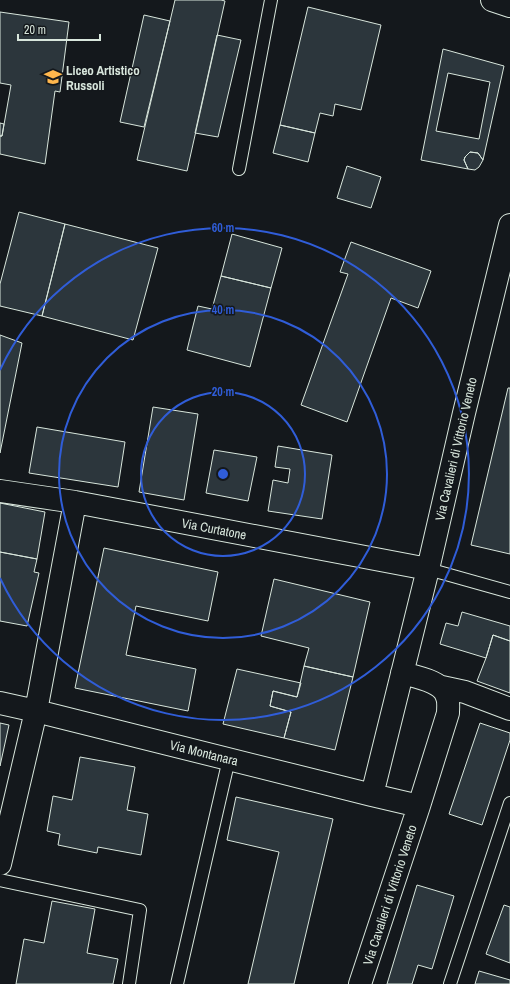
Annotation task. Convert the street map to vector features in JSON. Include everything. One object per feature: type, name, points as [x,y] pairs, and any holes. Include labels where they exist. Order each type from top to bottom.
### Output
[{"type":"street","points":[[492,0],[510,6]]},
{"type":"street","name":"Via Cavalieri di Vittorio Veneto","points":[[372,795],[428,570],[510,224]]},
{"type":"street","name":"Via Curtatone","points":[[0,491],[75,502],[428,570]]},
{"type":"street","points":[[0,864],[36,711],[75,502]]},
{"type":"street","points":[[402,673],[442,687],[464,692],[510,709]]},
{"type":"street","name":"Via Cavalieri di Vittorio Veneto","points":[[360,984],[448,713],[447,696],[442,687]]},
{"type":"street","name":"Via Montanara","points":[[0,703],[372,795]]},
{"type":"street","points":[[372,795],[418,806]]},
{"type":"lane","points":[[239,169],[271,0]]},
{"type":"lane","points":[[428,570],[510,592]]},
{"type":"lane","points":[[177,984],[229,759]]},
{"type":"lane","points":[[450,984],[510,803]]},
{"type":"lane","points":[[0,880],[140,910],[129,984]]},
{"type":"building","points":[[175,0],[225,1],[187,171],[137,160]]},
{"type":"building","points":[[308,7],[381,25],[361,110],[335,104],[333,116],[320,113],[315,133],[280,125]]},
{"type":"building","points":[[0,12],[69,22],[60,92],[55,91],[45,164],[0,154],[0,136],[2,136],[11,85],[0,83]]},
{"type":"building","points":[[144,15],[170,21],[144,127],[120,122]]},
{"type":"building","points":[[217,35],[241,40],[218,137],[195,133]]},
{"type":"building","points":[[443,49],[504,66],[483,160],[478,153],[470,152],[464,160],[468,169],[421,160]],"holes":[[[448,73],[490,82],[479,139],[436,131]]]},
{"type":"building","points":[[0,123],[4,124],[2,136],[0,136]]},
{"type":"building","points":[[280,125],[315,133],[308,162],[273,153]]},
{"type":"building","points":[[470,152],[478,153],[483,160],[479,167],[475,170],[468,169],[464,160]]},
{"type":"building","points":[[347,166],[381,177],[371,208],[337,198]]},
{"type":"building","points":[[19,212],[65,224],[42,316],[0,306],[0,284]]},
{"type":"building","points":[[65,224],[158,248],[133,340],[42,316]]},
{"type":"building","points":[[232,234],[282,248],[271,288],[221,276]]},
{"type":"building","points":[[351,242],[431,271],[418,308],[391,298],[347,422],[301,405],[348,274],[340,272]]},
{"type":"building","points":[[221,276],[271,288],[250,367],[187,350],[198,306],[212,309]]},
{"type":"building","points":[[0,335],[22,343],[0,453]]},
{"type":"building","points":[[508,388],[510,388],[510,554],[471,545]]},
{"type":"building","points":[[153,407],[198,414],[184,500],[139,492]]},
{"type":"building","points":[[37,427],[125,442],[118,487],[29,473]]},
{"type":"building","points":[[278,446],[332,455],[322,519],[268,511],[273,480],[288,483],[290,469],[275,467]]},
{"type":"building","points":[[214,450],[257,457],[248,501],[206,493]]},
{"type":"building","points":[[0,503],[45,512],[37,559],[0,552]]},
{"type":"building","points":[[104,548],[218,572],[208,621],[136,606],[126,655],[196,669],[188,711],[75,688]]},
{"type":"building","points":[[0,552],[37,559],[34,572],[39,573],[27,626],[0,621]]},
{"type":"building","points":[[274,579],[370,602],[353,677],[304,666],[309,648],[261,636]]},
{"type":"building","points":[[462,612],[510,626],[510,641],[493,635],[486,658],[440,644],[446,623],[458,626]]},
{"type":"building","points":[[493,635],[510,641],[510,693],[477,681]]},
{"type":"building","points":[[304,666],[353,677],[335,750],[284,738],[291,712],[270,706],[273,691],[297,697]]},
{"type":"building","points":[[237,669],[301,683],[297,697],[273,691],[270,706],[291,712],[284,738],[223,724]]},
{"type":"building","points":[[0,723],[9,725],[0,766]]},
{"type":"building","points":[[480,723],[510,733],[510,740],[482,825],[449,814]]},
{"type":"building","points":[[80,757],[135,767],[127,810],[148,814],[141,855],[98,847],[97,853],[58,845],[60,834],[47,831],[53,796],[72,800]]},
{"type":"building","points":[[236,797],[333,819],[294,984],[248,984],[279,852],[227,840]]},
{"type":"building","points":[[417,885],[454,896],[432,969],[418,965],[412,984],[387,984]]},
{"type":"building","points":[[52,901],[95,909],[87,953],[118,959],[113,984],[16,984],[24,939],[44,943]]},
{"type":"building","points":[[504,905],[510,907],[510,963],[486,954]]},
{"type":"building","points":[[479,971],[510,980],[510,984],[475,984]]},
{"type":"place","name":"Liceo Artistico Russoli","points":[[53,77]]}]
